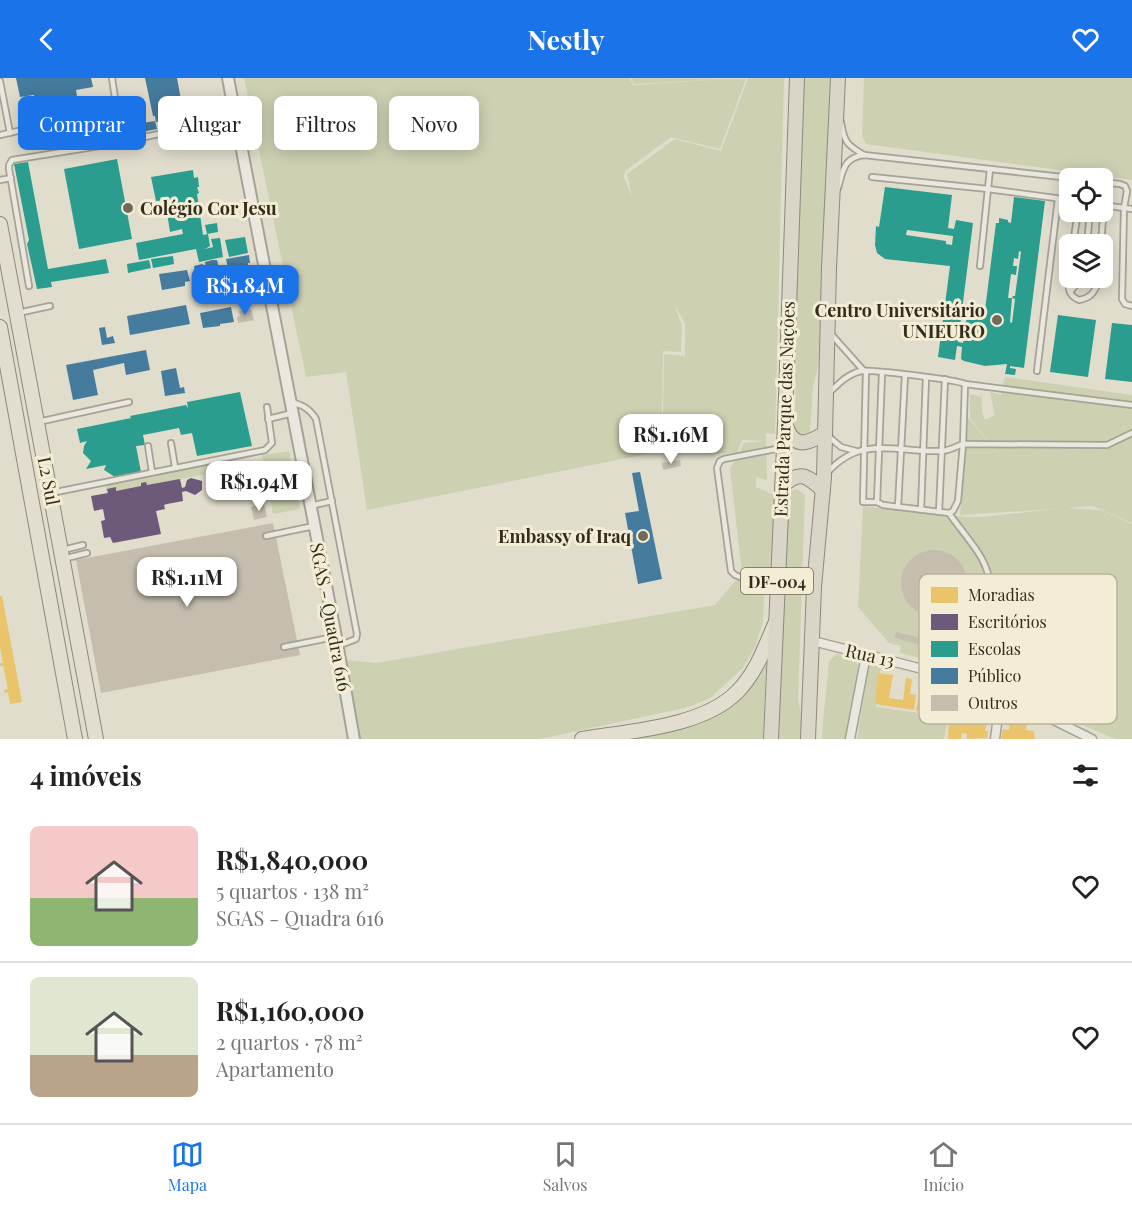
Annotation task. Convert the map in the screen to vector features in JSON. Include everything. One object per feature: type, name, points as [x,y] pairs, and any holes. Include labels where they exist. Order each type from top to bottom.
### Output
[{"type":"highway","name":"Estrada Parque das Nações","points":[[771,739],[797,78]]},
{"type":"highway","name":"DF-004","points":[[808,739],[814,587],[823,483],[838,78]]},
{"type":"highway","points":[[785,424],[788,433],[802,443],[810,442],[825,433]]},
{"type":"highway","points":[[782,486],[791,478],[800,475],[823,483]]},
{"type":"main road","name":"L2 Sul","points":[[0,224],[96,739]]},
{"type":"main road","name":"L2 Sul","points":[[0,327],[75,739]]},
{"type":"main road","points":[[21,442],[32,436],[41,437]]},
{"type":"main road","points":[[582,739],[684,721],[721,706],[739,691],[759,662],[775,624]]},
{"type":"main road","points":[[64,672],[72,675],[83,668]]},
{"type":"street","name":"SGAS - Quadra 616","points":[[228,78],[232,96]]},
{"type":"street","name":"SGAS - Quadra 616","points":[[243,150],[354,739]]},
{"type":"street","name":"Rua 13","points":[[813,641],[919,668]]},
{"type":"street","points":[[850,739],[866,655]]},
{"type":"street","points":[[995,739],[997,724]]},
{"type":"street","name":"Rua 13","points":[[1060,724],[1086,738]]},
{"type":"lane","points":[[0,135],[108,110],[115,98],[112,78]]},
{"type":"lane","points":[[0,81],[9,133]]},
{"type":"lane","points":[[837,96],[846,142],[864,155]]},
{"type":"lane","points":[[29,286],[9,165],[12,160],[158,134]]},
{"type":"lane","points":[[833,208],[847,163],[853,157],[864,155],[1059,177]]},
{"type":"lane","points":[[980,266],[990,169]]},
{"type":"lane","points":[[872,177],[1058,199],[1037,371]]},
{"type":"lane","points":[[0,180],[11,178]]},
{"type":"lane","points":[[1113,183],[1125,186],[1127,191],[1124,208],[1122,299],[1125,304],[1132,306]]},
{"type":"lane","points":[[1113,206],[1132,209]]},
{"type":"lane","points":[[7,258],[24,254]]},
{"type":"lane","points":[[1069,288],[1075,298],[1086,299],[1091,296],[1096,288]]},
{"type":"lane","points":[[1070,292],[1073,288]]},
{"type":"lane","points":[[248,294],[270,289]]},
{"type":"lane","points":[[18,313],[50,306]]},
{"type":"lane","points":[[827,329],[864,371],[863,502],[877,502],[883,505],[939,512],[953,511],[957,501],[963,444],[965,384]]},
{"type":"lane","points":[[826,396],[846,378],[864,371],[945,379],[965,384],[1132,405]]},
{"type":"lane","points":[[877,502],[882,372]]},
{"type":"lane","points":[[898,507],[905,375]]},
{"type":"lane","points":[[921,510],[926,377]]},
{"type":"lane","points":[[939,512],[945,379]]},
{"type":"lane","points":[[38,422],[129,402]]},
{"type":"lane","points":[[268,419],[292,407],[302,405],[311,411],[316,419],[357,634],[356,639],[284,647]]},
{"type":"lane","points":[[51,492],[269,448],[272,443],[267,407]]},
{"type":"lane","points":[[825,433],[841,447],[856,451]]},
{"type":"lane","points":[[823,483],[838,461],[856,451],[880,447],[943,451],[963,444],[1107,445],[1132,433]]},
{"type":"lane","points":[[171,443],[175,467]]},
{"type":"lane","points":[[148,446],[152,472]]},
{"type":"lane","points":[[777,571],[740,577],[735,576],[731,571],[717,468],[720,461],[724,459],[783,448]]},
{"type":"lane","points":[[310,506],[332,501]]},
{"type":"lane","points":[[949,513],[981,558],[988,574]]},
{"type":"lane","points":[[266,536],[314,526]]},
{"type":"lane","points":[[63,555],[83,545]]},
{"type":"lane","points":[[63,555],[87,553]]},
{"type":"green space","points":[[244,78],[630,78],[633,85],[726,79],[633,84],[632,78],[746,79],[720,149],[671,137],[625,171],[624,177],[632,196],[627,174],[675,139],[721,151],[748,78],[784,78],[775,434],[766,433],[767,480],[756,477],[756,487],[776,496],[769,581],[761,586],[742,572],[730,469],[744,443],[764,441],[742,440],[737,453],[713,454],[677,448],[367,510],[346,372],[306,377],[259,150],[262,150],[262,96],[248,96]],"holes":[[[674,304],[685,323],[685,356],[664,354],[663,417],[736,429],[662,418],[663,351],[681,352],[682,325]]]},
{"type":"green space","points":[[804,78],[830,78],[818,367],[813,387],[810,432],[805,436],[799,436],[794,429],[796,384],[793,363]]},
{"type":"green space","points":[[864,78],[1132,78],[1132,180],[1113,177],[1113,168],[1059,168],[1059,170],[866,144],[862,136]]},
{"type":"green space","points":[[1005,377],[1132,395],[1132,523],[1093,506],[1067,508],[1101,510],[1132,524],[1132,739],[1115,739],[1081,724],[1117,724],[1117,574],[919,574],[919,658],[900,653],[901,646],[889,643],[858,607],[863,506],[966,517],[1055,509],[960,515],[968,417],[1012,471],[970,418],[970,394],[982,397],[982,412],[985,420],[995,415],[990,392],[1001,395]]},
{"type":"green space","points":[[289,451],[300,509],[273,514],[262,455]]},
{"type":"green space","points":[[217,463],[218,470],[206,474],[107,494],[105,484]]},
{"type":"green space","points":[[797,489],[805,495],[798,700],[802,718],[802,739],[779,739],[787,499],[791,491]]},
{"type":"green space","points":[[747,580],[764,592],[763,622],[755,647],[743,668],[710,698],[689,707],[540,739],[358,739],[346,660],[376,663],[715,605],[735,581]]},
{"type":"green space","points":[[837,654],[854,659],[859,667],[846,739],[822,739],[829,661]]},
{"type":"green space","points":[[871,662],[891,662],[888,672],[880,670],[876,707],[919,713],[919,724],[947,724],[944,739],[857,739]]},
{"type":"green space","points":[[766,665],[763,739],[626,739],[688,726],[723,712],[752,685]]},
{"type":"building: Moradias","points":[[0,596],[2,596],[22,702],[10,704],[8,692],[5,693],[4,690],[8,689],[3,666],[0,666],[0,663],[3,663],[0,648]]},
{"type":"building: Moradias","points":[[878,673],[893,675],[889,698],[903,700],[906,678],[912,679],[910,694],[916,695],[914,710],[875,704]]},
{"type":"building: Moradias","points":[[919,693],[919,711],[916,711]]},
{"type":"building: Moradias","points":[[949,724],[986,724],[987,738],[967,739],[967,734],[962,733],[961,739],[948,739]]},
{"type":"building: Moradias","points":[[1010,724],[1027,724],[1026,730],[1034,731],[1035,739],[1001,739],[1003,729],[1009,730]]},
{"type":"building: Escritórios","points":[[191,478],[202,481],[202,490],[195,495],[186,491],[182,492],[183,501],[164,505],[165,509],[156,511],[161,534],[113,543],[110,537],[104,538],[101,521],[105,520],[103,509],[94,511],[91,496],[108,493],[107,489],[116,487],[116,491],[141,486],[141,483],[146,482],[147,485],[180,479],[182,488]]},
{"type":"building: Escolas","points":[[117,159],[132,239],[79,249],[64,169]]},
{"type":"building: Escolas","points":[[28,162],[48,269],[106,259],[109,273],[51,282],[52,287],[37,289],[14,164]]},
{"type":"building: Escolas","points":[[193,170],[194,178],[198,177],[199,193],[197,194],[203,235],[208,234],[210,246],[205,249],[213,247],[211,239],[220,238],[223,257],[199,262],[196,249],[139,260],[136,243],[183,234],[182,229],[170,232],[165,200],[156,201],[151,177]]},
{"type":"building: Escolas","points":[[885,187],[952,195],[948,228],[954,229],[956,220],[973,223],[958,342],[963,343],[968,308],[985,310],[996,223],[999,223],[999,218],[1011,223],[1014,197],[1045,201],[1024,368],[1010,366],[1016,369],[1015,375],[1005,374],[1007,364],[985,366],[964,361],[961,359],[962,347],[957,346],[955,360],[938,357],[950,266],[885,259],[877,253],[875,245],[876,226],[879,227]],"holes":[[[907,230],[953,236],[952,245],[946,244],[946,241],[906,235]],[[1019,251],[1021,252],[1015,296],[1008,298],[1011,274],[1016,275],[1017,266],[1013,266],[1014,258],[1018,259]],[[1012,298],[1015,299],[1012,323],[1010,322]]]},
{"type":"building: Escolas","points":[[217,223],[218,232],[207,234],[205,225]]},
{"type":"building: Escolas","points":[[245,237],[248,253],[229,257],[225,240]]},
{"type":"building: Escolas","points":[[173,256],[174,264],[153,268],[151,259]]},
{"type":"building: Escolas","points":[[149,260],[151,268],[128,273],[127,264]]},
{"type":"building: Escolas","points":[[1058,315],[1096,320],[1088,377],[1050,372]]},
{"type":"building: Escolas","points":[[1112,323],[1132,325],[1132,382],[1105,379]]},
{"type":"building: Escolas","points":[[240,392],[252,446],[197,456],[192,433],[181,435],[179,428],[143,435],[145,445],[136,446],[141,472],[115,477],[104,470],[106,465],[86,469],[91,461],[83,453],[87,441],[80,443],[77,429],[186,405],[188,408],[187,402]]},
{"type":"building: Público","points":[[16,78],[91,78],[93,87],[76,90],[77,96],[20,96]]},
{"type":"building: Público","points":[[145,78],[177,78],[180,96],[158,96],[158,122],[153,116]]},
{"type":"building: Público","points":[[155,121],[157,129],[146,131],[146,122]]},
{"type":"building: Público","points":[[249,255],[248,270],[229,273],[226,259]]},
{"type":"building: Público","points":[[217,260],[222,280],[208,283],[207,278],[194,281],[193,276],[196,276],[194,266],[203,264],[207,277],[205,262]]},
{"type":"building: Público","points":[[187,270],[190,281],[185,282],[185,286],[162,290],[159,274]]},
{"type":"building: Público","points":[[186,305],[190,324],[130,335],[127,316]]},
{"type":"building: Público","points":[[231,307],[234,322],[203,328],[200,313]]},
{"type":"building: Público","points":[[105,327],[107,338],[113,336],[115,343],[102,345],[99,328]]},
{"type":"building: Público","points":[[146,350],[150,370],[126,375],[124,363],[93,370],[98,395],[73,400],[66,365]]},
{"type":"building: Público","points":[[176,368],[180,388],[184,387],[185,393],[165,396],[161,371]]},
{"type":"building: Público","points":[[640,472],[662,579],[638,584],[625,513],[639,511],[632,473]]},
{"type":"building: Outros","points":[[251,309],[254,320],[238,323],[239,311]]},
{"type":"building: Outros","points":[[680,460],[681,466],[663,470],[662,463]]},
{"type":"building: Outros","points":[[264,504],[267,517],[254,520],[251,507]]},
{"type":"building: Outros","points":[[273,523],[300,655],[101,693],[76,560]]},
{"type":"building: Outros","points":[[941,550],[947,552],[958,559],[966,574],[919,574],[919,613],[910,607],[903,596],[901,576],[903,570],[910,559],[921,552]]},
{"type":"building: Outros","points":[[896,632],[919,637],[919,644],[894,638]]},
{"type":"place","name":"Colégio Cor Jesu","points":[[128,208]]},
{"type":"place","name":"Centro Universitário UNIEURO","points":[[997,320]]},
{"type":"place","name":"Embassy of Iraq","points":[[643,536]]}]
